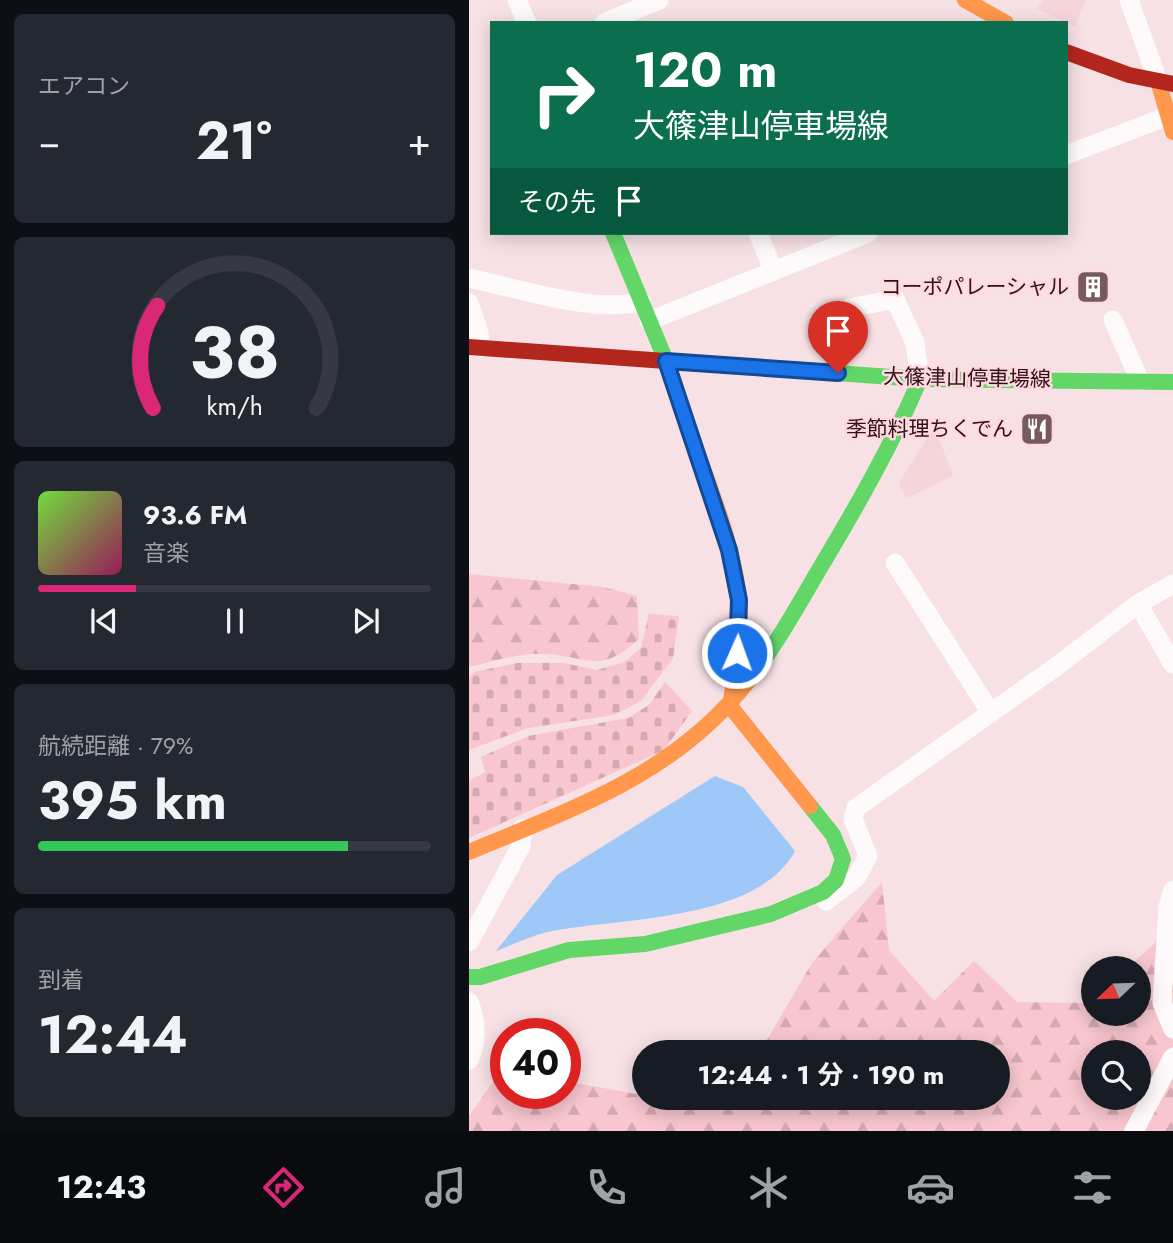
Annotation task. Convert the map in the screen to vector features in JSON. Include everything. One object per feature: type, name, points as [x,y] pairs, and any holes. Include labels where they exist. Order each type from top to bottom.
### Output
[{"type":"street","points":[[517,0],[526,21]]},
{"type":"street","points":[[609,21],[659,0]]},
{"type":"street","points":[[965,0],[1002,21]]},
{"type":"street","points":[[1068,154],[1170,124],[1165,82],[1129,0]]},
{"type":"street","points":[[1068,53],[1129,75],[1165,82]]},
{"type":"street","points":[[469,977],[479,977],[543,955],[585,947],[651,944],[718,929],[802,904],[836,881],[843,859],[833,835],[730,706],[736,669],[739,600],[725,537],[666,361],[614,235]]},
{"type":"street","points":[[759,235],[773,270]]},
{"type":"street","points":[[649,321],[863,235]]},
{"type":"street","points":[[469,278],[561,299],[629,305],[641,301]]},
{"type":"street","points":[[469,852],[621,786],[662,763],[699,736],[730,706],[764,663],[863,494],[920,379],[915,343],[895,299],[835,312]]},
{"type":"street","points":[[469,303],[479,332],[475,347]]},
{"type":"street","points":[[1113,320],[1140,382]]},
{"type":"street","name":"大篠津山停車場線","points":[[475,347],[920,379],[1173,382]]},
{"type":"street","points":[[895,563],[991,713]]},
{"type":"street","points":[[802,904],[820,905],[840,894],[856,878],[868,856],[853,819],[856,808],[991,713],[1138,604],[1173,584]]},
{"type":"street","points":[[1138,604],[1173,664]]},
{"type":"street","points":[[469,942],[521,846],[523,828]]},
{"type":"street","points":[[1173,890],[1168,907],[1162,1003],[1173,1029]]},
{"type":"street","points":[[469,1002],[477,1020],[474,1050],[469,1060]]},
{"type":"street","points":[[1134,1131],[1173,1058]]},
{"type":"shaded area","points":[[1043,0],[1085,0],[1075,27],[1068,21],[1036,8]]},
{"type":"shaded area","points":[[936,431],[953,476],[906,498],[899,483],[929,435]]},
{"type":"green space","points":[[469,574],[603,587],[637,596],[639,639],[603,661],[535,654],[469,667]]},
{"type":"green space","points":[[649,614],[679,616],[673,658],[641,701],[614,715],[528,728],[469,750],[469,677],[474,672],[517,663],[564,663],[597,670],[624,662],[641,648]]},
{"type":"green space","points":[[665,682],[692,711],[664,750],[469,838],[469,781],[485,772],[481,757],[528,736],[628,718],[649,705]]},
{"type":"green space","points":[[882,882],[889,950],[934,1001],[974,961],[1017,1002],[1081,1003],[1081,1026],[1151,1026],[1151,956],[1141,956],[1173,919],[1173,1131],[469,1131],[469,1116],[490,1086],[490,1109],[581,1109],[581,1084],[632,1093],[632,1110],[1010,1110],[1010,1040],[767,1040],[812,963]]},
{"type":"water","points":[[715,776],[743,787],[795,851],[777,874],[751,891],[720,904],[649,918],[552,931],[496,951],[557,875]]},
{"type":"traffic: fast","points":[[614,235],[666,361],[687,424]]},
{"type":"traffic: fast","points":[[708,364],[920,379],[1173,382]]},
{"type":"traffic: fast","points":[[749,680],[786,625],[861,498],[920,379]]},
{"type":"traffic: fast","points":[[469,977],[480,977],[569,950],[645,944],[771,914],[823,892],[836,880],[843,859],[833,835],[810,806]]},
{"type":"traffic: slow","points":[[965,0],[1002,21]]},
{"type":"traffic: slow","points":[[1158,81],[1173,132]]},
{"type":"traffic: slow","points":[[687,424],[718,510],[736,577],[740,626],[730,706],[810,806]]},
{"type":"traffic: slow","points":[[469,852],[585,803],[656,764],[689,741],[720,713],[749,680]]},
{"type":"traffic: jam","points":[[1068,53],[1129,75],[1173,84]]},
{"type":"traffic: jam","points":[[469,347],[708,364]]},
{"type":"place","name":"コーポパレーシャル","points":[[1093,287]]},
{"type":"place","name":"季節料理ちくでん","points":[[1037,429]]},
{"type":"route","points":[[737,653],[739,600],[729,550],[666,361],[838,373]]}]
